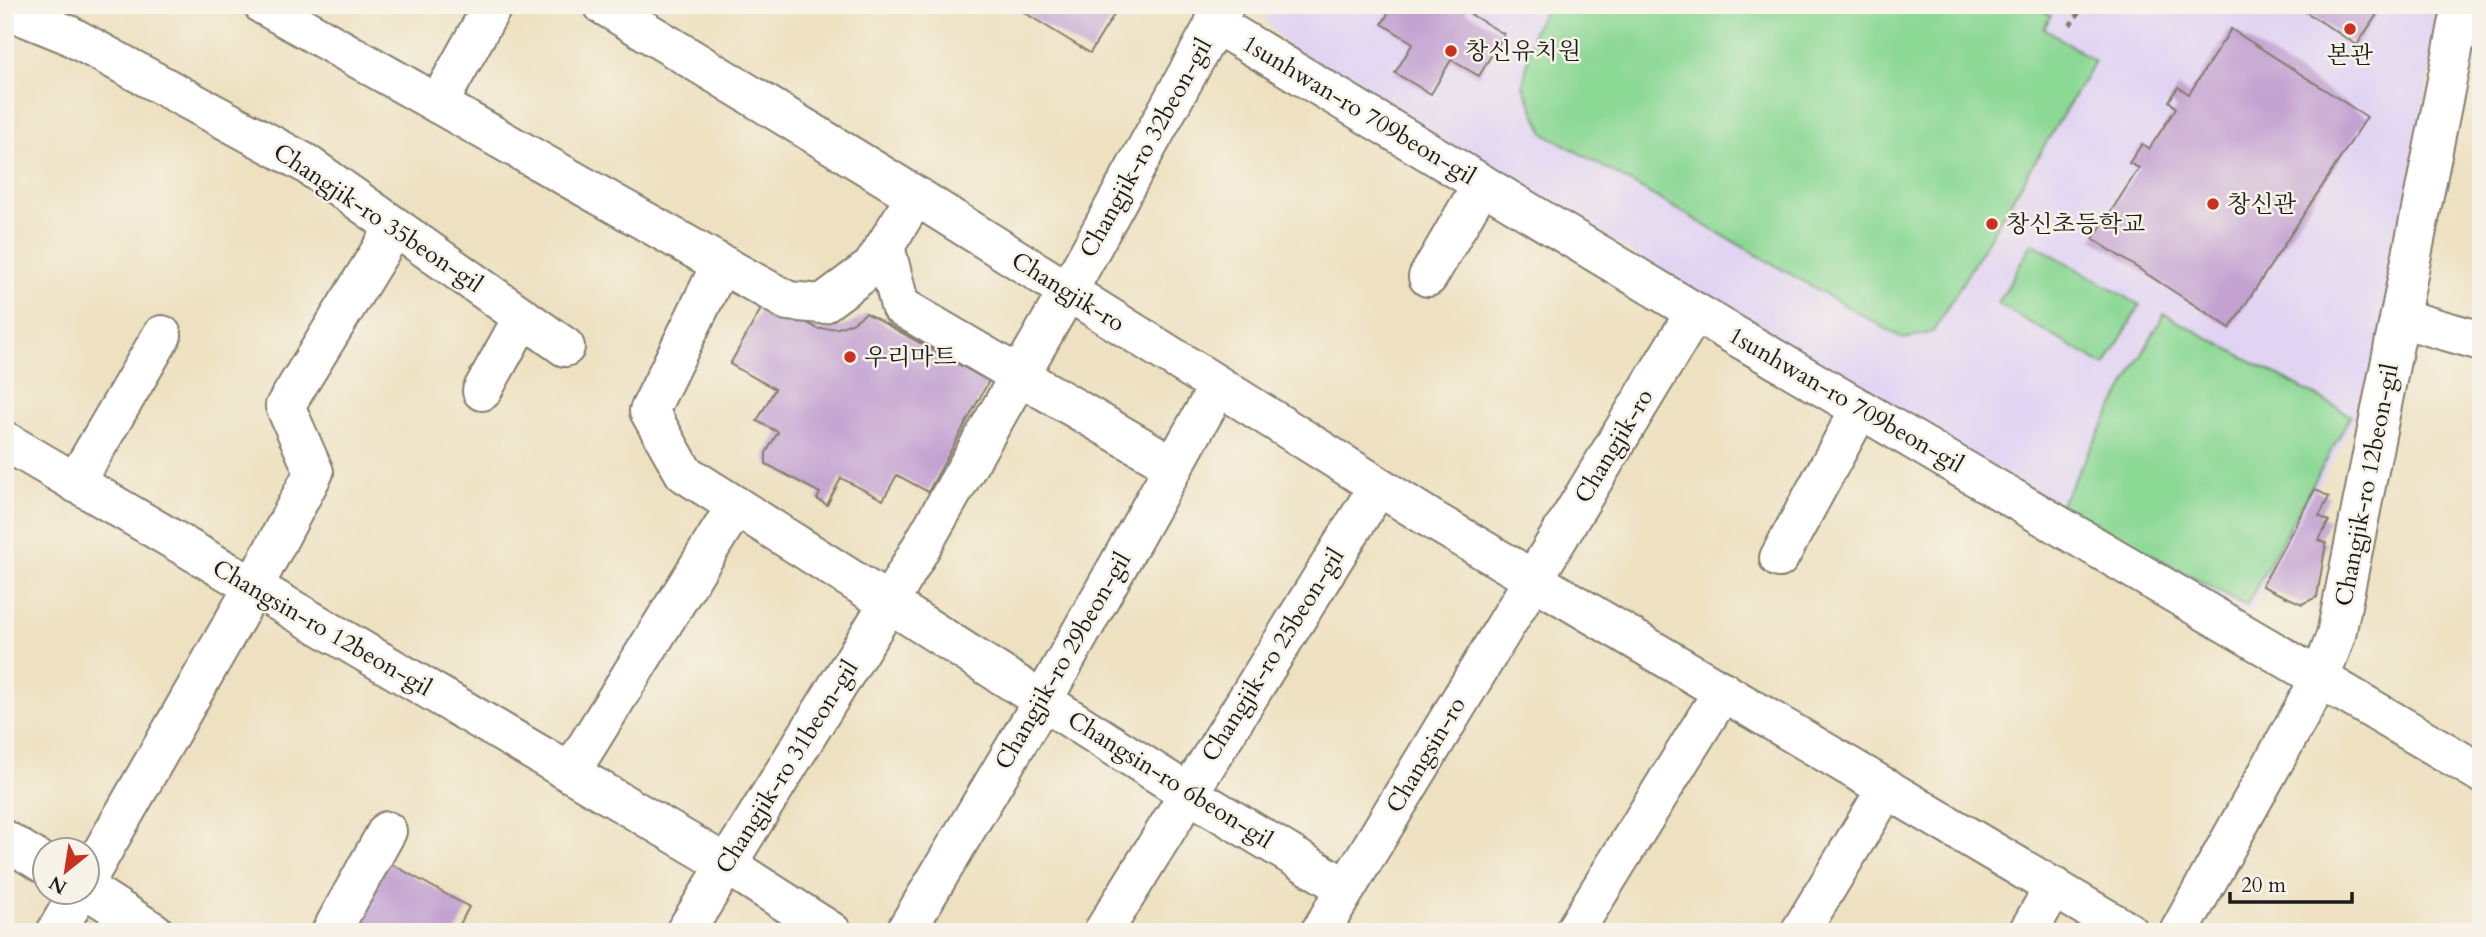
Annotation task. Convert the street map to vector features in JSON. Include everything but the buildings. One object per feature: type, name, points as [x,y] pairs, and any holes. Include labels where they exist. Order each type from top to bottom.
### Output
[{"type":"street","points":[[263,5],[788,301],[822,304],[872,267],[916,197]]},
{"type":"street","points":[[438,104],[494,5]]},
{"type":"street","name":"Changjik-ro","points":[[603,5],[1068,291],[1378,487],[2129,932]]},
{"type":"street","name":"Changjik-ro 12beon-gil","points":[[2179,932],[2320,679],[2336,635],[2462,5]]},
{"type":"street","name":"Changjik-ro 35beon-gil","points":[[5,9],[67,34],[305,163],[565,347]]},
{"type":"street","name":"1sunhwan-ro 709beon-gil","points":[[1219,14],[1482,184],[2481,773]]},
{"type":"street","name":"Changjik-ro 32beon-gil","points":[[1068,291],[1219,14]]},
{"type":"street","points":[[1428,278],[1482,184]]},
{"type":"street","points":[[102,853],[253,589],[314,472],[285,406],[395,227]]},
{"type":"street","points":[[885,246],[900,306],[1174,466]]},
{"type":"street","points":[[721,264],[649,411],[684,473],[889,603]]},
{"type":"street","name":"Changjik-ro 31beon-gil","points":[[685,932],[889,603],[1068,291]]},
{"type":"street","name":"Changjik-ro","points":[[1534,580],[1695,312]]},
{"type":"street","points":[[482,391],[523,317]]},
{"type":"street","points":[[2400,318],[2481,341]]},
{"type":"street","points":[[75,483],[162,335]]},
{"type":"street","name":"Changjik-ro 29beon-gil","points":[[905,932],[1043,700],[1218,387]]},
{"type":"street","points":[[1779,558],[1860,409]]},
{"type":"street","name":"Changsin-ro 12beon-gil","points":[[5,441],[253,589],[726,864],[832,932]]},
{"type":"street","name":"Changjik-ro 25beon-gil","points":[[1103,932],[1378,487]]},
{"type":"street","points":[[569,773],[736,506]]},
{"type":"street","name":"Changsin-ro","points":[[1320,932],[1534,580]]},
{"type":"street","name":"Changsin-ro 6beon-gil","points":[[889,603],[1188,793],[1346,888]]},
{"type":"street","points":[[1574,932],[1723,691]]},
{"type":"street","points":[[1800,932],[1886,788]]},
{"type":"street","points":[[331,932],[387,831]]},
{"type":"street","points":[[5,840],[32,856]]},
{"type":"street","points":[[2028,932],[2054,887]]},
{"type":"street","points":[[102,899],[153,932]]},
{"type":"street","points":[[56,932],[71,906]]},
{"type":"path","points":[[2070,25],[2084,5]]},
{"type":"shaded area","name":"창신초등학교","points":[[1274,5],[2443,5],[2369,394],[2250,615],[1935,433],[1295,53],[1265,21]]},
{"type":"green space","points":[[1548,5],[2034,5],[2051,16],[2044,28],[2095,61],[1933,332],[1904,339],[1544,133],[1523,86],[1533,31]]},
{"type":"green space","points":[[2032,243],[2140,305],[2105,366],[1998,304]]},
{"type":"green space","points":[[2164,314],[2351,415],[2246,606],[2060,505]]},
{"type":"place","name":"본관","points":[[2350,29]]},
{"type":"place","name":"창신유치원","points":[[1451,51]]},
{"type":"place","name":"창신관","points":[[2213,204]]},
{"type":"place","name":"창신초등학교","points":[[1992,224]]},
{"type":"place","name":"우리마트","points":[[850,357]]}]
